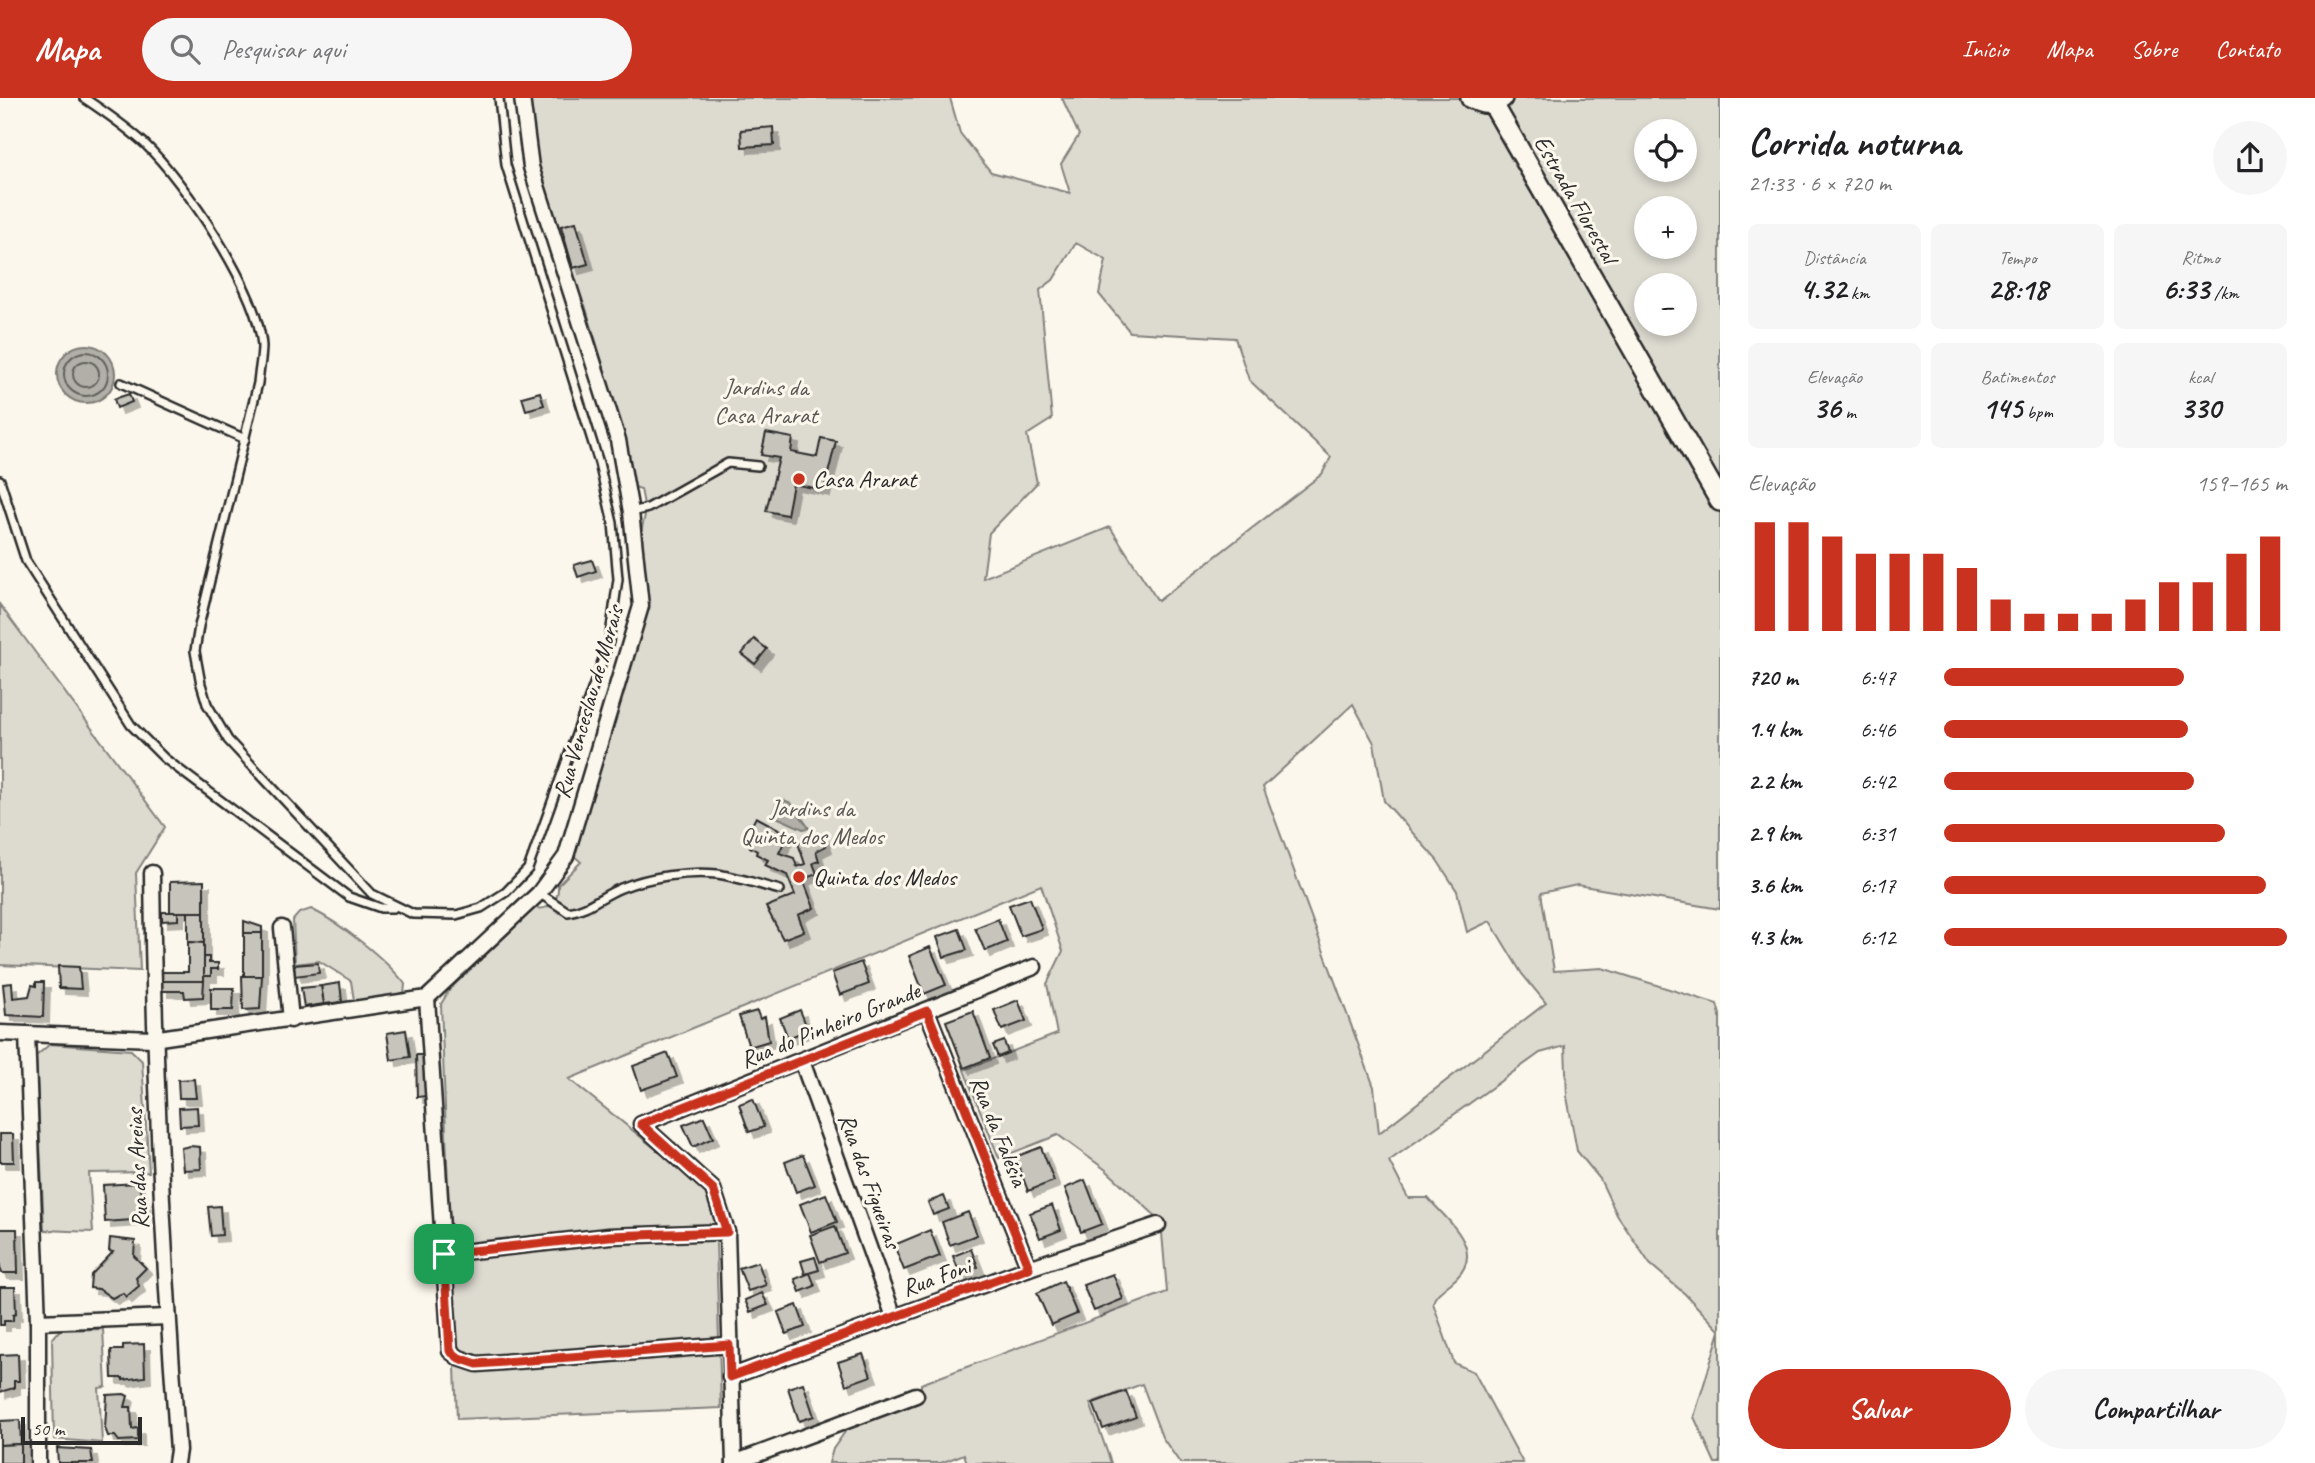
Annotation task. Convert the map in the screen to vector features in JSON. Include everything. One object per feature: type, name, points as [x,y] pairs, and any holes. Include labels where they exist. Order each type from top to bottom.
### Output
[{"type":"main road","points":[[1471,98],[1480,103],[1498,101]]},
{"type":"main road","name":"Estrada Florestal","points":[[1498,101],[1720,501]]},
{"type":"street","name":"Rua Venceslau de Morais","points":[[428,998],[539,893],[566,856],[641,607],[631,512],[618,440],[531,167],[522,98]]},
{"type":"street","name":"Rua das Areias","points":[[152,873],[153,1039],[178,1450],[176,1463]]},
{"type":"street","points":[[282,928],[291,1020]]},
{"type":"street","name":"Rua do Pinheiro Grande","points":[[727,1232],[713,1189],[641,1124],[1034,967]]},
{"type":"street","points":[[0,1033],[153,1039],[428,998],[450,1351],[459,1358],[477,1364],[729,1345]]},
{"type":"street","name":"Rua da Falésia","points":[[927,1011],[1029,1268]]},
{"type":"street","points":[[27,1034],[38,1322],[38,1463]]},
{"type":"street","name":"Rua das Figueiras","points":[[802,1061],[894,1317]]},
{"type":"street","name":"Rua Foni","points":[[730,1377],[1029,1268],[1158,1225]]},
{"type":"street","points":[[444,1254],[609,1236],[727,1232],[734,1463],[916,1395]]},
{"type":"street","points":[[38,1322],[168,1317]]},
{"type":"lane","points":[[83,98],[116,119],[146,145],[170,173],[237,271],[251,299],[262,346],[258,383],[195,651],[207,704],[228,740],[294,814],[372,894],[397,909]]},
{"type":"lane","points":[[0,480],[26,561],[131,725],[164,758],[349,897],[381,908],[433,917],[481,908],[506,892],[528,869],[609,642],[618,579],[613,523],[599,463],[506,165],[499,98]]},
{"type":"lane","points":[[121,383],[245,439]]},
{"type":"lane","points":[[631,512],[648,508],[728,463],[758,466]]},
{"type":"lane","points":[[539,893],[568,912],[586,910],[597,899],[623,887],[672,876],[717,874],[780,890]]},
{"type":"green space","points":[[516,98],[950,98],[960,133],[991,172],[1070,193],[1061,164],[1079,135],[1062,98],[1720,98],[1720,909],[1577,885],[1541,893],[1554,971],[1602,968],[1717,1004],[1720,1015],[1720,1331],[1685,1294],[1650,1264],[1617,1215],[1600,1179],[1577,1151],[1567,1097],[1565,1046],[1540,1053],[1389,1161],[1408,1198],[1428,1198],[1462,1239],[1467,1261],[1462,1272],[1438,1294],[1433,1303],[1454,1363],[1474,1372],[1523,1463],[1180,1463],[1162,1437],[1142,1384],[1090,1403],[1111,1463],[967,1463],[964,1454],[941,1463],[829,1463],[833,1449],[847,1429],[921,1402],[921,1384],[1167,1292],[1161,1221],[1106,1170],[1058,1135],[999,1158],[964,1070],[1057,1034],[1047,984],[1063,951],[1041,885],[569,1079],[704,1188],[715,1208],[721,1408],[457,1419],[441,1004],[450,989],[535,908],[545,908],[553,903],[558,885],[581,862],[573,855],[648,609],[641,532],[645,515],[649,512],[648,505],[644,505],[641,489],[634,487],[626,442],[585,305],[571,312],[523,165]],"holes":[[[1076,243],[1106,260],[1099,294],[1130,332],[1235,338],[1249,380],[1331,457],[1322,474],[1158,601],[1110,527],[983,578],[989,533],[1037,483],[1027,435],[1052,419],[1040,290],[1053,280]],[[1353,704],[1374,743],[1384,801],[1437,860],[1457,891],[1467,932],[1490,921],[1522,974],[1546,1003],[1379,1133],[1374,1087],[1263,787]]]},
{"type":"green space","points":[[0,605],[165,827],[136,873],[140,971],[0,965]]},
{"type":"green space","points":[[311,909],[348,932],[386,963],[405,984],[404,995],[355,1007],[351,981],[319,961],[295,964],[293,920],[299,913]]},
{"type":"green space","points":[[50,1044],[131,1050],[142,1061],[149,1172],[89,1173],[93,1232],[44,1230],[36,1056]]},
{"type":"green space","points":[[103,1329],[106,1387],[99,1388],[102,1443],[54,1439],[52,1339],[60,1330]]},
{"type":"green space","points":[[1720,1331],[1720,1463],[1715,1463],[1694,1417]]},
{"type":"water","points":[[86,345],[97,347],[110,358],[115,374],[113,385],[102,398],[86,403],[75,401],[62,390],[57,374],[59,363],[70,350]]},
{"type":"water","points":[[779,798],[791,803],[809,828],[803,829],[772,815]]},
{"type":"building","points":[[773,127],[774,145],[742,147],[741,130]]},
{"type":"building","points":[[576,222],[588,264],[573,268],[561,226]]},
{"type":"building","points":[[540,392],[544,405],[526,410],[522,397]]},
{"type":"building","points":[[129,394],[132,402],[117,408],[114,399]]},
{"type":"building","name":"Casa Ararat","points":[[766,433],[793,438],[791,452],[817,457],[821,438],[836,441],[824,490],[793,484],[787,515],[766,511],[779,458],[761,455]]},
{"type":"building","points":[[592,560],[596,571],[578,577],[574,565]]},
{"type":"building","points":[[754,639],[767,649],[755,664],[742,654]]},
{"type":"building","name":"Quinta dos Medos","points":[[756,817],[788,834],[779,853],[794,858],[797,867],[805,864],[798,843],[822,835],[826,846],[816,851],[819,861],[813,863],[817,874],[803,879],[814,908],[798,915],[804,931],[783,939],[766,907],[795,895],[787,875],[765,865],[768,860],[756,854],[757,851],[750,847],[752,843],[744,840]]},
{"type":"building","points":[[204,881],[204,912],[170,912],[170,882]]},
{"type":"building","points":[[1030,898],[1042,929],[1021,936],[1009,905]]},
{"type":"building","points":[[162,912],[178,912],[178,920],[162,921]]},
{"type":"building","points":[[188,912],[204,912],[204,943],[188,942]]},
{"type":"building","points":[[998,919],[1007,942],[985,951],[975,928]]},
{"type":"building","points":[[244,921],[262,927],[262,933],[244,933]]},
{"type":"building","points":[[959,929],[967,950],[944,957],[937,937]]},
{"type":"building","points":[[244,933],[262,933],[262,976],[244,976]]},
{"type":"building","points":[[188,942],[204,943],[204,981],[162,981],[162,972],[188,972]]},
{"type":"building","points":[[930,947],[946,985],[924,994],[909,956]]},
{"type":"building","points":[[204,957],[209,957],[209,963],[218,963],[218,969],[211,969],[211,976],[204,976]]},
{"type":"building","points":[[861,962],[869,984],[840,995],[832,973]]},
{"type":"building","points":[[318,963],[319,973],[295,976],[294,965]]},
{"type":"building","points":[[58,966],[79,967],[81,989],[59,988]]},
{"type":"building","points":[[242,976],[262,976],[260,1009],[243,1010]]},
{"type":"building","points":[[162,981],[204,981],[203,997],[185,998],[184,991],[162,991]]},
{"type":"building","points":[[36,982],[44,982],[43,1017],[6,1015],[3,984],[12,983],[13,998],[29,996],[32,985],[36,986]]},
{"type":"building","points":[[340,983],[342,1002],[324,1004],[321,986]]},
{"type":"building","points":[[321,986],[324,1004],[304,1007],[301,988]]},
{"type":"building","points":[[211,988],[234,988],[233,1010],[211,1010]]},
{"type":"building","points":[[1018,1000],[1026,1021],[1002,1030],[994,1010]]},
{"type":"building","points":[[800,1010],[808,1030],[788,1038],[780,1018]]},
{"type":"building","points":[[757,1011],[760,1019],[765,1017],[769,1041],[749,1047],[739,1016]]},
{"type":"building","points":[[973,1011],[990,1058],[964,1068],[946,1021]]},
{"type":"building","points":[[406,1030],[410,1057],[391,1060],[387,1033]]},
{"type":"building","points":[[1004,1041],[1008,1053],[998,1057],[993,1045]]},
{"type":"building","points":[[668,1053],[677,1077],[641,1090],[633,1066]]},
{"type":"building","points":[[416,1055],[426,1055],[427,1096],[417,1097]]},
{"type":"building","points":[[194,1079],[196,1098],[179,1098],[178,1080]]},
{"type":"building","points":[[753,1099],[764,1127],[749,1132],[739,1104]]},
{"type":"building","points":[[197,1107],[198,1125],[180,1126],[179,1108]]},
{"type":"building","points":[[704,1117],[713,1138],[693,1147],[683,1125]]},
{"type":"building","points":[[0,1134],[13,1134],[14,1162],[0,1162]]},
{"type":"building","points":[[200,1147],[201,1169],[183,1170],[181,1148]]},
{"type":"building","points":[[1041,1147],[1054,1181],[1028,1191],[1015,1157]]},
{"type":"building","points":[[803,1155],[815,1185],[796,1192],[785,1162]]},
{"type":"building","points":[[1085,1180],[1102,1224],[1081,1232],[1065,1188]]},
{"type":"building","points":[[138,1183],[145,1207],[133,1220],[105,1222],[103,1185]]},
{"type":"building","points":[[826,1194],[837,1222],[811,1232],[800,1204]]},
{"type":"building","points":[[944,1196],[949,1209],[933,1215],[928,1202]]},
{"type":"building","points":[[1052,1205],[1061,1230],[1040,1238],[1030,1213]]},
{"type":"building","points":[[220,1206],[222,1235],[211,1236],[208,1207]]},
{"type":"building","points":[[968,1212],[977,1235],[950,1245],[942,1222]]},
{"type":"building","points":[[835,1226],[845,1253],[820,1262],[810,1235]]},
{"type":"building","points":[[0,1229],[17,1229],[18,1273],[2,1273]]},
{"type":"building","points":[[930,1230],[940,1256],[904,1270],[894,1245]]},
{"type":"building","points":[[110,1238],[135,1241],[134,1256],[146,1268],[136,1278],[139,1286],[126,1297],[123,1293],[112,1298],[99,1289],[90,1288],[91,1275],[113,1252],[109,1251]]},
{"type":"building","points":[[971,1249],[978,1267],[960,1274],[953,1256]]},
{"type":"building","points":[[815,1257],[819,1270],[805,1274],[801,1261]]},
{"type":"building","points":[[758,1262],[766,1285],[748,1291],[739,1268]]},
{"type":"building","points":[[810,1273],[815,1286],[800,1292],[795,1279]]},
{"type":"building","points":[[1113,1274],[1123,1299],[1094,1311],[1083,1285]]},
{"type":"building","points":[[1063,1281],[1077,1314],[1051,1325],[1037,1293]]},
{"type":"building","points":[[0,1287],[15,1287],[16,1314],[13,1315],[13,1321],[4,1321],[4,1325],[0,1325]]},
{"type":"building","points":[[762,1293],[768,1305],[750,1312],[745,1300]]},
{"type":"building","points":[[797,1305],[805,1327],[786,1334],[778,1312]]},
{"type":"building","points":[[144,1344],[145,1377],[123,1380],[112,1378],[111,1350],[123,1350],[123,1345]]},
{"type":"building","points":[[18,1354],[19,1381],[14,1381],[14,1388],[0,1392],[0,1355]]},
{"type":"building","points":[[863,1354],[871,1376],[846,1385],[838,1362]]},
{"type":"building","points":[[803,1383],[814,1416],[799,1421],[788,1388]]},
{"type":"building","points":[[1126,1391],[1136,1417],[1103,1429],[1093,1403]]},
{"type":"building","points":[[107,1395],[128,1396],[125,1407],[131,1407],[132,1429],[138,1428],[138,1440],[119,1441],[115,1436],[108,1436],[105,1428]]},
{"type":"building","points":[[20,1420],[21,1444],[0,1445],[0,1421]]},
{"type":"building","points":[[21,1444],[21,1463],[0,1463],[0,1445]]},
{"type":"building","points":[[57,1448],[91,1450],[93,1463],[58,1463]]},
{"type":"place","name":"Casa Ararat","points":[[799,479]]},
{"type":"place","name":"Quinta dos Medos","points":[[799,877]]},
{"type":"route","points":[[927,1011],[1029,1268],[730,1377],[729,1345],[477,1364],[459,1358],[450,1351],[447,1335],[444,1254],[609,1236],[727,1232],[713,1189],[641,1124],[927,1011]]},
{"type":"park label","name":"Jardins da Casa Ararat","points":[[766,401]]},
{"type":"park label","name":"Jardins da Quinta dos Medos","points":[[812,822]]}]
